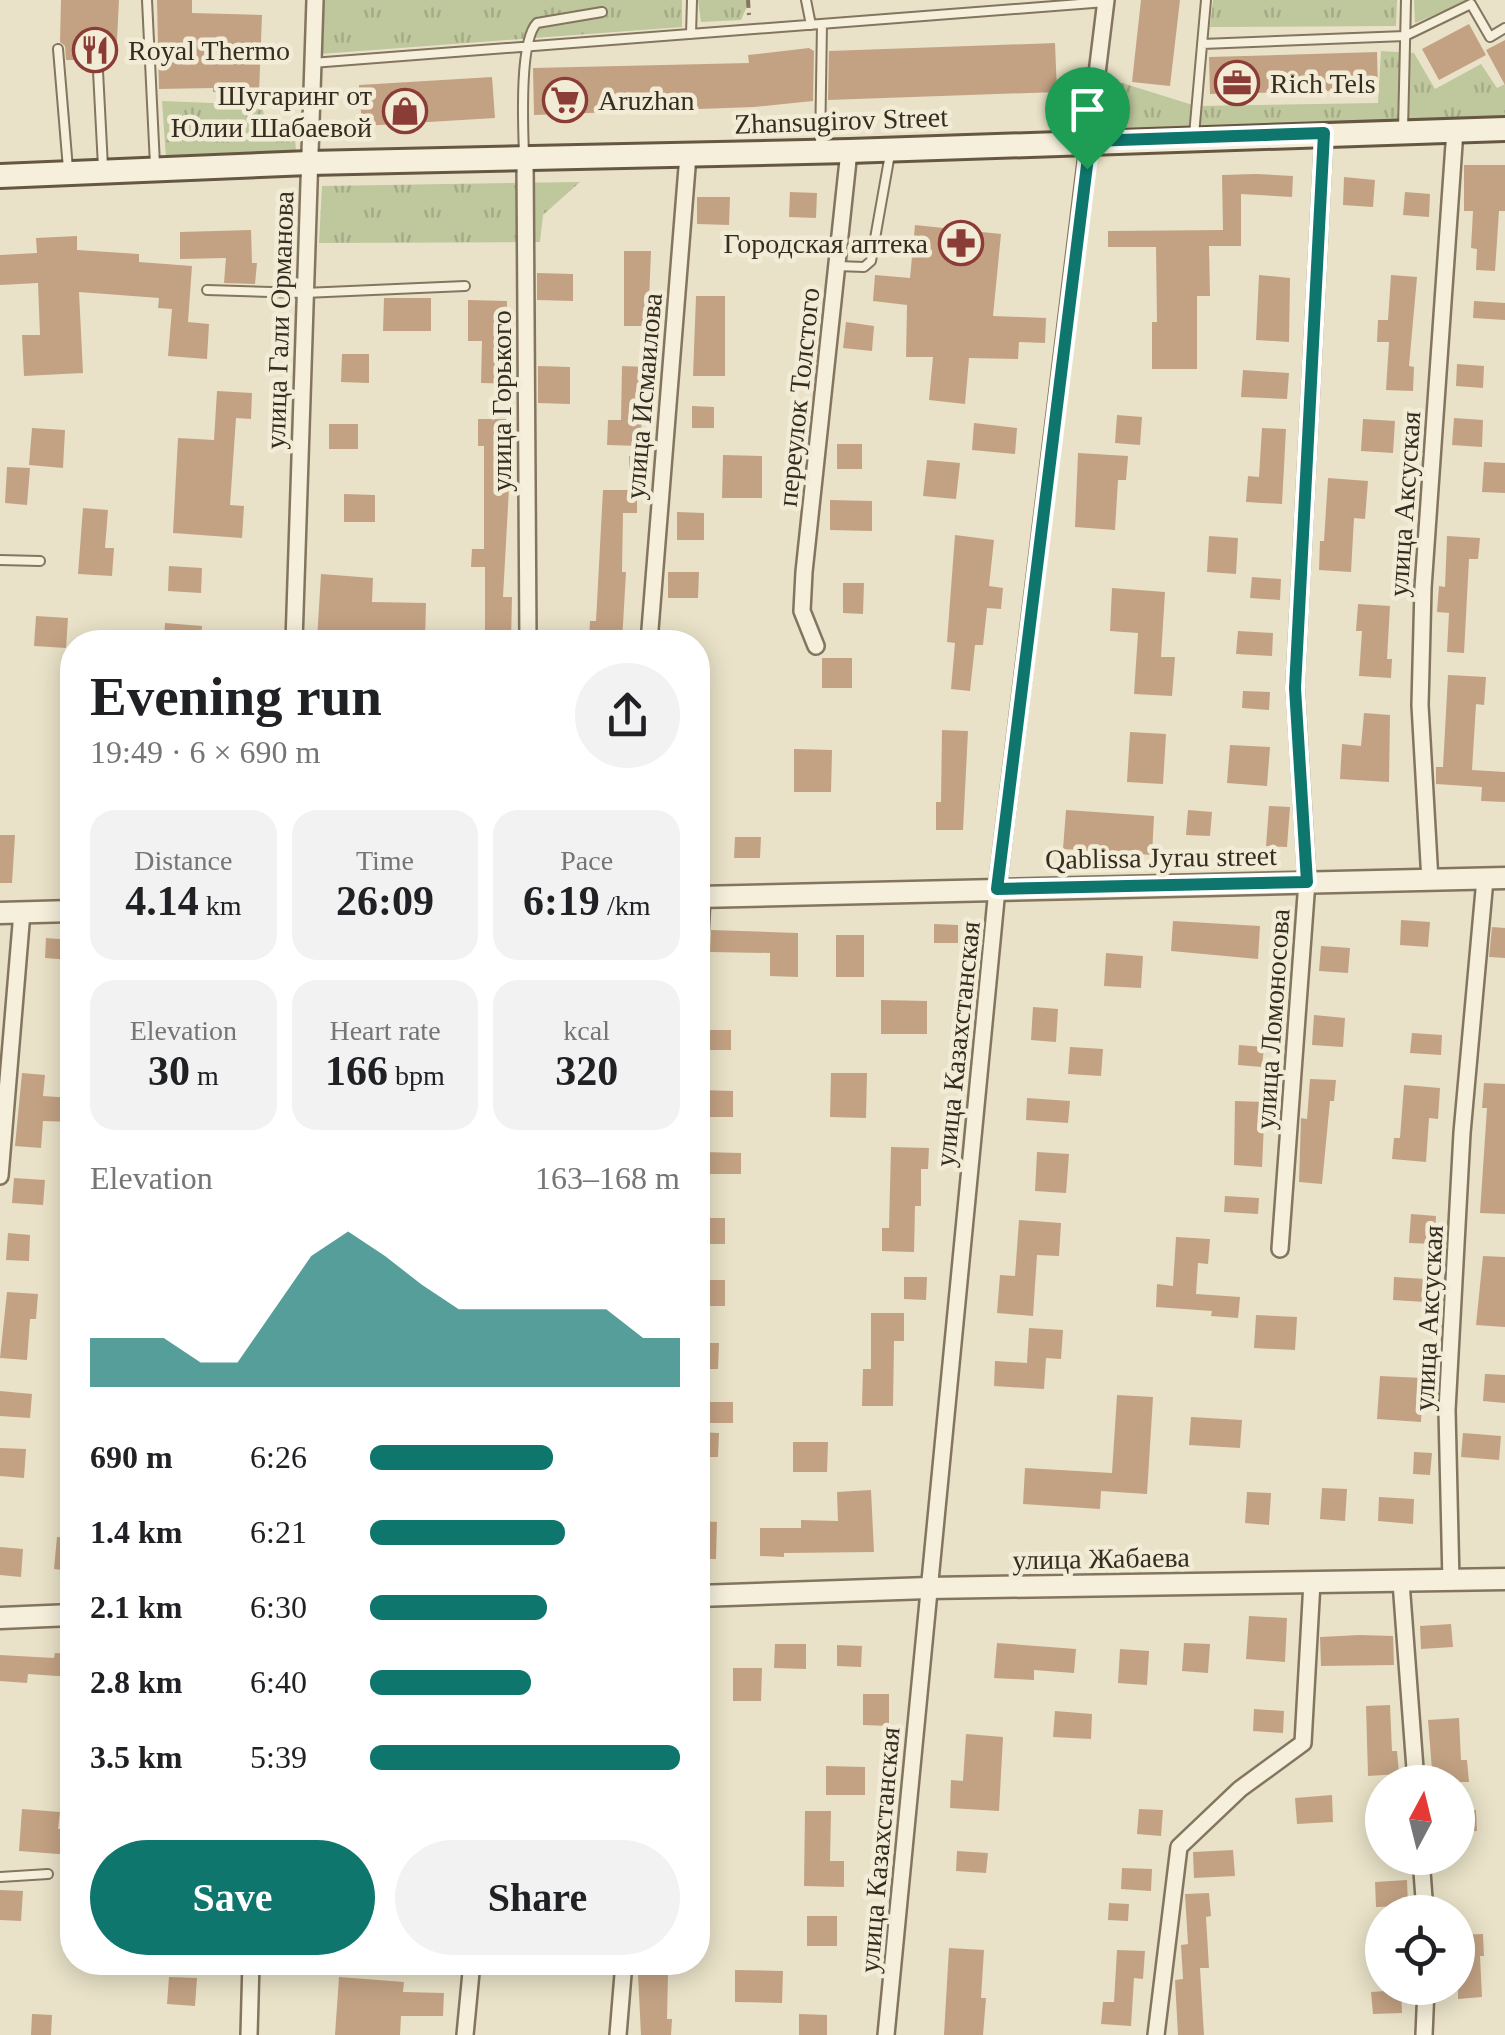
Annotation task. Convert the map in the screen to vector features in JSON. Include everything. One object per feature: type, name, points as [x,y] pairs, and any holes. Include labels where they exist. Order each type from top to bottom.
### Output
[{"type":"main road","name":"Zhansugirov Street","points":[[0,176],[1505,129]]},
{"type":"street","name":"улица Гали Орманова","points":[[294,630],[315,0]]},
{"type":"street","name":"улица Казахстанская","points":[[886,2035],[997,889],[1106,1]]},
{"type":"street","name":"улица Аксуская","points":[[1430,882],[1420,705],[1423,588],[1454,130]]},
{"type":"street","name":"улица Ломоносова","points":[[1280,1248],[1307,882],[1295,688],[1324,133]]},
{"type":"street","name":"переулок Толстого","points":[[816,646],[802,611],[804,572],[849,151]]},
{"type":"street","name":"улица Исмаилова","points":[[649,630],[688,155]]},
{"type":"street","name":"улица Горького","points":[[525,159],[528,630]]},
{"type":"street","name":"улица Аксуская","points":[[1450,1582],[1447,1410],[1462,1133],[1495,878]]},
{"type":"street","name":"Qablissa Jyrau street","points":[[710,897],[1495,878]]},
{"type":"street","points":[[0,912],[60,912]]},
{"type":"street","points":[[0,1176],[22,912]]},
{"type":"street","name":"улица Жабаева","points":[[710,1596],[928,1588],[1505,1579]]},
{"type":"street","points":[[1156,2035],[1179,1847],[1240,1790],[1303,1743],[1312,1582]]},
{"type":"street","points":[[1401,1582],[1415,1765]]},
{"type":"street","points":[[0,1618],[60,1616]]},
{"type":"street","points":[[250,2035],[251,1975]]},
{"type":"street","points":[[465,2035],[471,1975]]},
{"type":"street","points":[[618,2035],[623,1975]]},
{"type":"street","points":[[1424,2035],[1425,2005]]},
{"type":"lane","points":[[147,0],[156,170]]},
{"type":"lane","points":[[692,0],[692,34]]},
{"type":"lane","points":[[806,0],[811,25]]},
{"type":"lane","points":[[1194,138],[1206,0]]},
{"type":"lane","points":[[1403,131],[1406,0]]},
{"type":"lane","points":[[312,63],[1106,1]]},
{"type":"lane","points":[[1202,44],[1405,36],[1471,4],[1490,37],[1505,28]]},
{"type":"lane","points":[[525,159],[530,32],[537,23],[602,12]]},
{"type":"lane","points":[[820,152],[822,24]]},
{"type":"lane","points":[[58,49],[68,173]]},
{"type":"lane","points":[[98,71],[103,172]]},
{"type":"lane","points":[[836,266],[864,267],[871,261],[891,149]]},
{"type":"lane","points":[[207,290],[304,293],[465,286]]},
{"type":"lane","points":[[0,560],[40,561]]},
{"type":"lane","points":[[0,1878],[48,1874]]},
{"type":"green space","points":[[322,0],[682,0],[682,27],[320,54]]},
{"type":"green space","points":[[698,0],[750,0],[741,20],[701,22]]},
{"type":"green space","points":[[1213,0],[1397,0],[1396,26],[1210,27]]},
{"type":"green space","points":[[1414,0],[1470,0],[1415,23]]},
{"type":"green space","points":[[1381,51],[1414,53],[1435,89],[1481,64],[1497,88],[1505,84],[1505,122],[1098,133],[1106,78],[1196,106],[1378,103]]},
{"type":"green space","points":[[162,101],[262,105],[265,120],[294,121],[296,153],[166,158]]},
{"type":"green space","points":[[580,182],[543,215],[540,242],[319,243],[322,186]]},
{"type":"building","points":[[61,0],[119,0],[116,60],[66,60],[65,46],[60,42]]},
{"type":"building","points":[[157,0],[192,0],[192,13],[262,15],[259,93],[213,92],[213,88],[159,89]]},
{"type":"building","points":[[1141,0],[1180,0],[1170,86],[1132,82]]},
{"type":"building","points":[[1469,24],[1486,55],[1439,80],[1422,49]]},
{"type":"building","points":[[1505,40],[1505,85],[1486,50]]},
{"type":"building","points":[[1055,43],[1057,92],[828,100],[829,51]]},
{"type":"building","points":[[809,48],[814,51],[813,101],[754,107],[534,115],[533,68],[749,63],[748,55]]},
{"type":"building","points":[[1377,52],[1378,90],[1210,94],[1209,57]]},
{"type":"building","points":[[492,77],[495,118],[362,126],[359,85]]},
{"type":"building","points":[[1464,165],[1505,165],[1505,211],[1499,211],[1495,271],[1476,270],[1477,249],[1471,248],[1473,211],[1464,211]]},
{"type":"building","points":[[1222,175],[1293,176],[1292,197],[1241,194],[1241,246],[1209,246],[1210,296],[1197,296],[1197,369],[1152,369],[1152,322],[1157,322],[1156,247],[1108,247],[1108,231],[1223,230]]},
{"type":"building","points":[[1344,177],[1375,180],[1373,207],[1343,205]]},
{"type":"building","points":[[790,192],[817,193],[816,218],[789,217]]},
{"type":"building","points":[[1405,192],[1430,194],[1429,217],[1403,215]]},
{"type":"building","points":[[697,197],[730,197],[729,225],[697,224]]},
{"type":"building","points":[[915,225],[1001,234],[993,316],[1046,318],[1045,343],[1019,342],[1018,359],[969,358],[965,404],[929,400],[933,357],[906,357],[907,305],[873,301],[875,275],[910,278]]},
{"type":"building","points":[[251,230],[252,263],[257,263],[255,284],[224,283],[226,258],[180,259],[180,232]]},
{"type":"building","points":[[77,236],[77,250],[139,254],[139,262],[192,266],[188,322],[209,324],[207,359],[168,356],[172,309],[158,308],[159,298],[79,292],[83,373],[24,376],[22,335],[40,335],[38,283],[0,285],[0,255],[37,253],[36,238]]},
{"type":"building","points":[[624,251],[651,251],[648,326],[624,326]]},
{"type":"building","points":[[537,273],[573,274],[573,301],[537,300]]},
{"type":"building","points":[[1259,275],[1290,278],[1289,342],[1256,340]]},
{"type":"building","points":[[1391,275],[1417,277],[1409,366],[1414,367],[1413,391],[1386,390],[1389,342],[1377,342],[1378,320],[1388,320]]},
{"type":"building","points":[[696,296],[725,296],[725,376],[693,376]]},
{"type":"building","points":[[384,298],[431,298],[431,331],[383,331]]},
{"type":"building","points":[[468,300],[507,301],[506,352],[510,352],[510,366],[515,366],[515,384],[481,383],[482,341],[468,341]]},
{"type":"building","points":[[1474,301],[1505,303],[1505,320],[1473,318]]},
{"type":"building","points":[[846,322],[874,326],[872,351],[843,348]]},
{"type":"building","points":[[342,354],[369,354],[369,383],[341,382]]},
{"type":"building","points":[[1457,364],[1484,366],[1483,388],[1456,386]]},
{"type":"building","points":[[538,366],[570,367],[570,404],[538,403]]},
{"type":"building","points":[[622,366],[647,367],[647,392],[642,392],[641,446],[607,445],[608,420],[621,420]]},
{"type":"building","points":[[1243,370],[1289,373],[1287,399],[1241,397]]},
{"type":"building","points":[[217,391],[252,393],[251,419],[236,418],[230,505],[244,506],[242,538],[173,533],[178,438],[214,440]]},
{"type":"building","points":[[692,406],[714,407],[714,428],[692,428]]},
{"type":"building","points":[[1117,415],[1142,417],[1140,445],[1115,443]]},
{"type":"building","points":[[1454,418],[1483,420],[1482,447],[1452,445]]},
{"type":"building","points":[[478,419],[506,419],[509,488],[503,597],[512,597],[511,630],[485,630],[485,567],[471,567],[472,549],[484,549],[484,446],[478,446]]},
{"type":"building","points":[[1363,419],[1395,421],[1393,453],[1361,451]]},
{"type":"building","points":[[974,423],[1017,428],[1015,454],[972,450]]},
{"type":"building","points":[[329,424],[358,424],[358,449],[329,449]]},
{"type":"building","points":[[32,428],[65,430],[63,468],[29,465]]},
{"type":"building","points":[[1262,428],[1286,429],[1282,504],[1246,502],[1248,476],[1259,477]]},
{"type":"building","points":[[837,444],[862,444],[862,469],[837,469]]},
{"type":"building","points":[[1078,453],[1128,456],[1126,480],[1118,480],[1115,530],[1075,527]]},
{"type":"building","points":[[723,455],[762,456],[762,498],[722,498]]},
{"type":"building","points":[[629,456],[649,456],[649,476],[629,476]]},
{"type":"building","points":[[927,460],[960,463],[956,499],[923,496]]},
{"type":"building","points":[[1484,462],[1505,463],[1505,493],[1482,492]]},
{"type":"building","points":[[7,467],[30,468],[27,505],[5,503]]},
{"type":"building","points":[[1328,478],[1368,481],[1365,519],[1354,518],[1351,572],[1319,570]]},
{"type":"building","points":[[603,490],[637,490],[637,513],[623,513],[622,572],[626,572],[623,630],[590,630],[590,621],[596,621]]},
{"type":"building","points":[[344,494],[375,495],[375,522],[344,522]]},
{"type":"building","points":[[830,500],[872,501],[872,531],[830,530]]},
{"type":"building","points":[[83,508],[108,510],[105,548],[114,548],[112,576],[78,574]]},
{"type":"building","points":[[677,512],[704,513],[704,540],[677,540]]},
{"type":"building","points":[[955,535],[994,540],[989,586],[1003,588],[1001,609],[987,608],[983,645],[975,645],[970,691],[951,689],[955,643],[947,642]]},
{"type":"building","points":[[1209,536],[1238,538],[1236,574],[1207,572]]},
{"type":"building","points":[[1447,536],[1480,538],[1478,559],[1469,559],[1464,653],[1447,652],[1449,613],[1437,612],[1439,586],[1445,587]]},
{"type":"building","points":[[169,566],[202,568],[201,593],[168,591]]},
{"type":"building","points":[[668,572],[699,572],[698,598],[668,598]]},
{"type":"building","points":[[321,574],[373,578],[372,602],[426,603],[425,630],[318,630]]},
{"type":"building","points":[[1252,577],[1281,579],[1280,600],[1250,598]]},
{"type":"building","points":[[843,583],[864,583],[863,614],[843,613]]},
{"type":"building","points":[[1112,588],[1165,592],[1161,657],[1175,657],[1172,696],[1134,694],[1138,633],[1110,631]]},
{"type":"building","points":[[1358,604],[1390,606],[1387,659],[1392,659],[1391,678],[1359,676],[1362,631],[1356,631]]},
{"type":"building","points":[[36,616],[68,618],[67,630],[60,630],[60,648],[34,646]]},
{"type":"building","points":[[165,623],[202,626],[202,630],[165,630]]},
{"type":"building","points":[[1238,631],[1273,633],[1272,656],[1236,654]]},
{"type":"building","points":[[822,658],[852,658],[852,688],[822,688]]},
{"type":"building","points":[[1448,675],[1486,677],[1484,705],[1476,704],[1472,770],[1505,772],[1505,802],[1481,801],[1482,787],[1436,784],[1436,767],[1443,767]]},
{"type":"building","points":[[1243,691],[1270,692],[1269,710],[1242,708]]},
{"type":"building","points":[[1364,713],[1390,715],[1389,782],[1340,779],[1342,744],[1361,746]]},
{"type":"building","points":[[942,730],[968,731],[963,830],[936,830],[936,802],[941,802]]},
{"type":"building","points":[[1130,732],[1166,734],[1163,784],[1127,782]]},
{"type":"building","points":[[1230,745],[1270,747],[1267,786],[1227,783]]},
{"type":"building","points":[[794,749],[832,750],[831,792],[794,792]]},
{"type":"building","points":[[1269,806],[1290,807],[1287,847],[1266,846]]},
{"type":"building","points":[[1066,810],[1154,816],[1152,855],[1063,849]]},
{"type":"building","points":[[1188,810],[1212,812],[1210,836],[1186,835]]},
{"type":"building","points":[[0,835],[15,835],[12,883],[0,883]]},
{"type":"building","points":[[735,837],[761,837],[760,858],[734,858]]},
{"type":"building","points":[[1401,920],[1430,922],[1428,947],[1400,945]]},
{"type":"building","points":[[1173,921],[1260,926],[1258,959],[1171,951]]},
{"type":"building","points":[[934,924],[958,925],[958,943],[934,943]]},
{"type":"building","points":[[1492,927],[1505,928],[1505,958],[1489,957]]},
{"type":"building","points":[[711,930],[798,933],[798,977],[770,976],[770,953],[710,952]]},
{"type":"building","points":[[836,935],[864,935],[864,977],[836,977]]},
{"type":"building","points":[[46,938],[60,939],[60,959],[45,958]]},
{"type":"building","points":[[1321,946],[1350,948],[1348,973],[1319,971]]},
{"type":"building","points":[[1106,953],[1143,956],[1141,988],[1104,986]]},
{"type":"building","points":[[881,1000],[927,1001],[927,1034],[881,1034]]},
{"type":"building","points":[[1033,1007],[1058,1009],[1056,1042],[1031,1040]]},
{"type":"building","points":[[1314,1015],[1345,1018],[1343,1047],[1312,1045]]},
{"type":"building","points":[[710,1030],[731,1030],[731,1050],[710,1050]]},
{"type":"building","points":[[1412,1033],[1442,1035],[1441,1055],[1410,1053]]},
{"type":"building","points":[[1239,1045],[1264,1047],[1262,1067],[1238,1065]]},
{"type":"building","points":[[1070,1047],[1103,1049],[1101,1076],[1068,1074]]},
{"type":"building","points":[[22,1073],[45,1075],[43,1096],[60,1097],[60,1122],[43,1121],[41,1148],[15,1146]]},
{"type":"building","points":[[831,1073],[867,1073],[866,1118],[830,1117]]},
{"type":"building","points":[[1310,1079],[1336,1080],[1334,1101],[1330,1101],[1322,1184],[1299,1182],[1301,1118],[1307,1119]]},
{"type":"building","points":[[1484,1083],[1505,1084],[1505,1214],[1480,1213],[1487,1108],[1482,1108]]},
{"type":"building","points":[[1404,1085],[1440,1088],[1438,1119],[1429,1118],[1426,1162],[1392,1159],[1394,1138],[1400,1138]]},
{"type":"building","points":[[710,1090],[733,1091],[733,1117],[710,1117]]},
{"type":"building","points":[[1027,1098],[1070,1101],[1068,1123],[1026,1120]]},
{"type":"building","points":[[1235,1101],[1265,1102],[1262,1167],[1234,1165]]},
{"type":"building","points":[[891,1147],[929,1148],[928,1169],[921,1169],[921,1206],[915,1206],[914,1252],[882,1251],[882,1228],[889,1228]]},
{"type":"building","points":[[710,1152],[741,1153],[741,1174],[710,1174]]},
{"type":"building","points":[[1037,1152],[1069,1154],[1066,1193],[1035,1191]]},
{"type":"building","points":[[14,1178],[45,1180],[43,1205],[12,1203]]},
{"type":"building","points":[[1225,1196],[1259,1198],[1258,1214],[1224,1212]]},
{"type":"building","points":[[1411,1214],[1436,1216],[1434,1244],[1409,1243]]},
{"type":"building","points":[[710,1218],[725,1218],[725,1244],[710,1244]]},
{"type":"building","points":[[1019,1220],[1061,1223],[1059,1256],[1037,1255],[1033,1316],[997,1313],[1000,1275],[1015,1276]]},
{"type":"building","points":[[8,1233],[30,1235],[29,1261],[6,1260]]},
{"type":"building","points":[[1176,1237],[1210,1239],[1208,1264],[1198,1263],[1196,1294],[1240,1297],[1238,1318],[1211,1316],[1212,1311],[1156,1307],[1157,1284],[1173,1286]]},
{"type":"building","points":[[1483,1256],[1505,1257],[1505,1327],[1476,1325]]},
{"type":"building","points":[[904,1277],[927,1277],[926,1300],[904,1299]]},
{"type":"building","points":[[1394,1277],[1426,1279],[1425,1302],[1393,1300]]},
{"type":"building","points":[[710,1280],[725,1280],[725,1306],[710,1306]]},
{"type":"building","points":[[7,1292],[38,1294],[36,1319],[30,1319],[27,1360],[0,1358]]},
{"type":"building","points":[[871,1313],[904,1313],[904,1341],[894,1341],[893,1406],[862,1406],[863,1369],[871,1369]]},
{"type":"building","points":[[1256,1315],[1297,1317],[1295,1350],[1254,1348]]},
{"type":"building","points":[[1029,1328],[1063,1330],[1061,1359],[1046,1358],[1044,1389],[994,1386],[995,1361],[1027,1363]]},
{"type":"building","points":[[710,1343],[719,1343],[718,1369],[710,1369]]},
{"type":"building","points":[[1485,1374],[1505,1375],[1505,1403],[1483,1401]]},
{"type":"building","points":[[1380,1376],[1423,1378],[1421,1422],[1377,1419]]},
{"type":"building","points":[[0,1391],[32,1394],[30,1418],[0,1416]]},
{"type":"building","points":[[1117,1395],[1153,1397],[1147,1494],[1101,1491],[1100,1509],[1023,1504],[1025,1468],[1112,1473]]},
{"type":"building","points":[[710,1402],[733,1402],[733,1423],[710,1423]]},
{"type":"building","points":[[1191,1417],[1242,1420],[1240,1448],[1189,1445]]},
{"type":"building","points":[[710,1433],[719,1433],[718,1457],[710,1457]]},
{"type":"building","points":[[1463,1433],[1501,1436],[1499,1460],[1461,1457]]},
{"type":"building","points":[[793,1442],[828,1442],[827,1472],[793,1472]]},
{"type":"building","points":[[0,1448],[26,1449],[24,1478],[0,1476]]},
{"type":"building","points":[[1414,1452],[1432,1453],[1430,1475],[1413,1474]]},
{"type":"building","points":[[1322,1488],[1347,1489],[1345,1521],[1320,1519]]},
{"type":"building","points":[[871,1490],[874,1552],[760,1556],[760,1528],[801,1528],[801,1520],[838,1521],[837,1492]]},
{"type":"building","points":[[1247,1492],[1271,1493],[1269,1525],[1245,1523]]},
{"type":"building","points":[[1379,1497],[1414,1499],[1413,1524],[1378,1521]]},
{"type":"building","points":[[710,1522],[717,1522],[716,1559],[710,1559]]},
{"type":"building","points":[[57,1537],[60,1537],[60,1570],[54,1569]]},
{"type":"building","points":[[0,1547],[23,1549],[21,1577],[0,1575]]},
{"type":"building","points":[[1249,1616],[1287,1618],[1285,1662],[1246,1659]]},
{"type":"building","points":[[1451,1624],[1453,1647],[1421,1649],[1420,1626]]},
{"type":"building","points":[[1393,1636],[1394,1665],[1321,1666],[1320,1637]]},
{"type":"building","points":[[997,1643],[1076,1649],[1074,1673],[1034,1670],[1034,1680],[994,1678]]},
{"type":"building","points":[[1184,1643],[1210,1644],[1208,1673],[1182,1671]]},
{"type":"building","points":[[775,1644],[806,1644],[806,1669],[774,1668]]},
{"type":"building","points":[[837,1645],[862,1646],[861,1667],[837,1666]]},
{"type":"building","points":[[1120,1649],[1149,1651],[1147,1685],[1118,1683]]},
{"type":"building","points":[[55,1653],[60,1653],[60,1676],[28,1674],[27,1683],[0,1681],[0,1655],[54,1658]]},
{"type":"building","points":[[733,1668],[762,1668],[761,1701],[733,1701]]},
{"type":"building","points":[[863,1694],[889,1694],[889,1726],[863,1725]]},
{"type":"building","points":[[1390,1705],[1392,1751],[1397,1751],[1398,1765],[1368,1765],[1366,1706]]},
{"type":"building","points":[[1254,1709],[1284,1711],[1283,1733],[1253,1731]]},
{"type":"building","points":[[1055,1711],[1092,1714],[1091,1739],[1053,1737]]},
{"type":"building","points":[[1459,1718],[1461,1760],[1467,1760],[1467,1765],[1432,1765],[1428,1720]]},
{"type":"building","points":[[966,1734],[1003,1737],[999,1811],[950,1808],[951,1780],[963,1781]]},
{"type":"building","points":[[826,1766],[865,1767],[865,1795],[826,1795]]},
{"type":"building","points":[[1332,1795],[1333,1822],[1297,1824],[1295,1798]]},
{"type":"building","points":[[22,1809],[60,1812],[60,1854],[19,1851]]},
{"type":"building","points":[[1139,1809],[1163,1810],[1161,1836],[1137,1834]]},
{"type":"building","points":[[805,1811],[831,1811],[830,1861],[844,1861],[844,1887],[804,1886]]},
{"type":"building","points":[[1233,1850],[1235,1876],[1194,1878],[1193,1852]]},
{"type":"building","points":[[957,1851],[988,1853],[986,1873],[956,1871]]},
{"type":"building","points":[[1122,1868],[1152,1869],[1151,1891],[1121,1889]]},
{"type":"building","points":[[1407,1880],[1408,1895],[1376,1895],[1375,1882]]},
{"type":"building","points":[[0,1890],[23,1891],[21,1921],[0,1920]]},
{"type":"building","points":[[1209,1893],[1209,1968],[1200,1968],[1204,2035],[1178,2035],[1175,1980],[1183,1979],[1181,1945],[1188,1944],[1185,1894]]},
{"type":"building","points":[[1109,1903],[1129,1904],[1128,1921],[1108,1920]]},
{"type":"building","points":[[807,1916],[837,1916],[837,1946],[807,1946]]},
{"type":"building","points":[[1475,1934],[1483,1934],[1484,1956],[1480,1956],[1482,1997],[1475,1998]]},
{"type":"building","points":[[949,1948],[984,1950],[983,2035],[944,2035]]},
{"type":"building","points":[[1117,1950],[1145,1951],[1143,1979],[1134,1978],[1131,2026],[1101,2024],[1103,2002],[1114,2002]]},
{"type":"building","points":[[735,1970],[783,1971],[782,2003],[735,2002]]},
{"type":"building","points":[[638,1975],[668,1975],[667,2019],[672,2019],[671,2035],[641,2035]]},
{"type":"building","points":[[169,1977],[197,1978],[195,2006],[167,2004]]},
{"type":"building","points":[[339,1977],[404,1982],[403,1992],[444,1993],[443,2016],[401,2016],[400,2035],[335,2035]]},
{"type":"building","points":[[1372,2005],[1402,2005],[1402,2013],[1373,2014]]},
{"type":"building","points":[[32,2014],[52,2015],[51,2035],[31,2035]]},
{"type":"building","points":[[799,2014],[827,2015],[827,2035],[799,2035]]},
{"type":"place","name":"Royal Thermo","points":[[95,50]]},
{"type":"place","name":"Rich Tels","points":[[1237,83]]},
{"type":"place","name":"Aruzhan","points":[[565,100]]},
{"type":"place","name":"Шугаринг от Юлии Шабаевой","points":[[405,111]]},
{"type":"place","name":"Городская аптека","points":[[961,243]]},
{"type":"route","points":[[1324,133],[1295,688],[1307,882],[997,889],[1087,169],[1090,141],[1324,133]]}]
